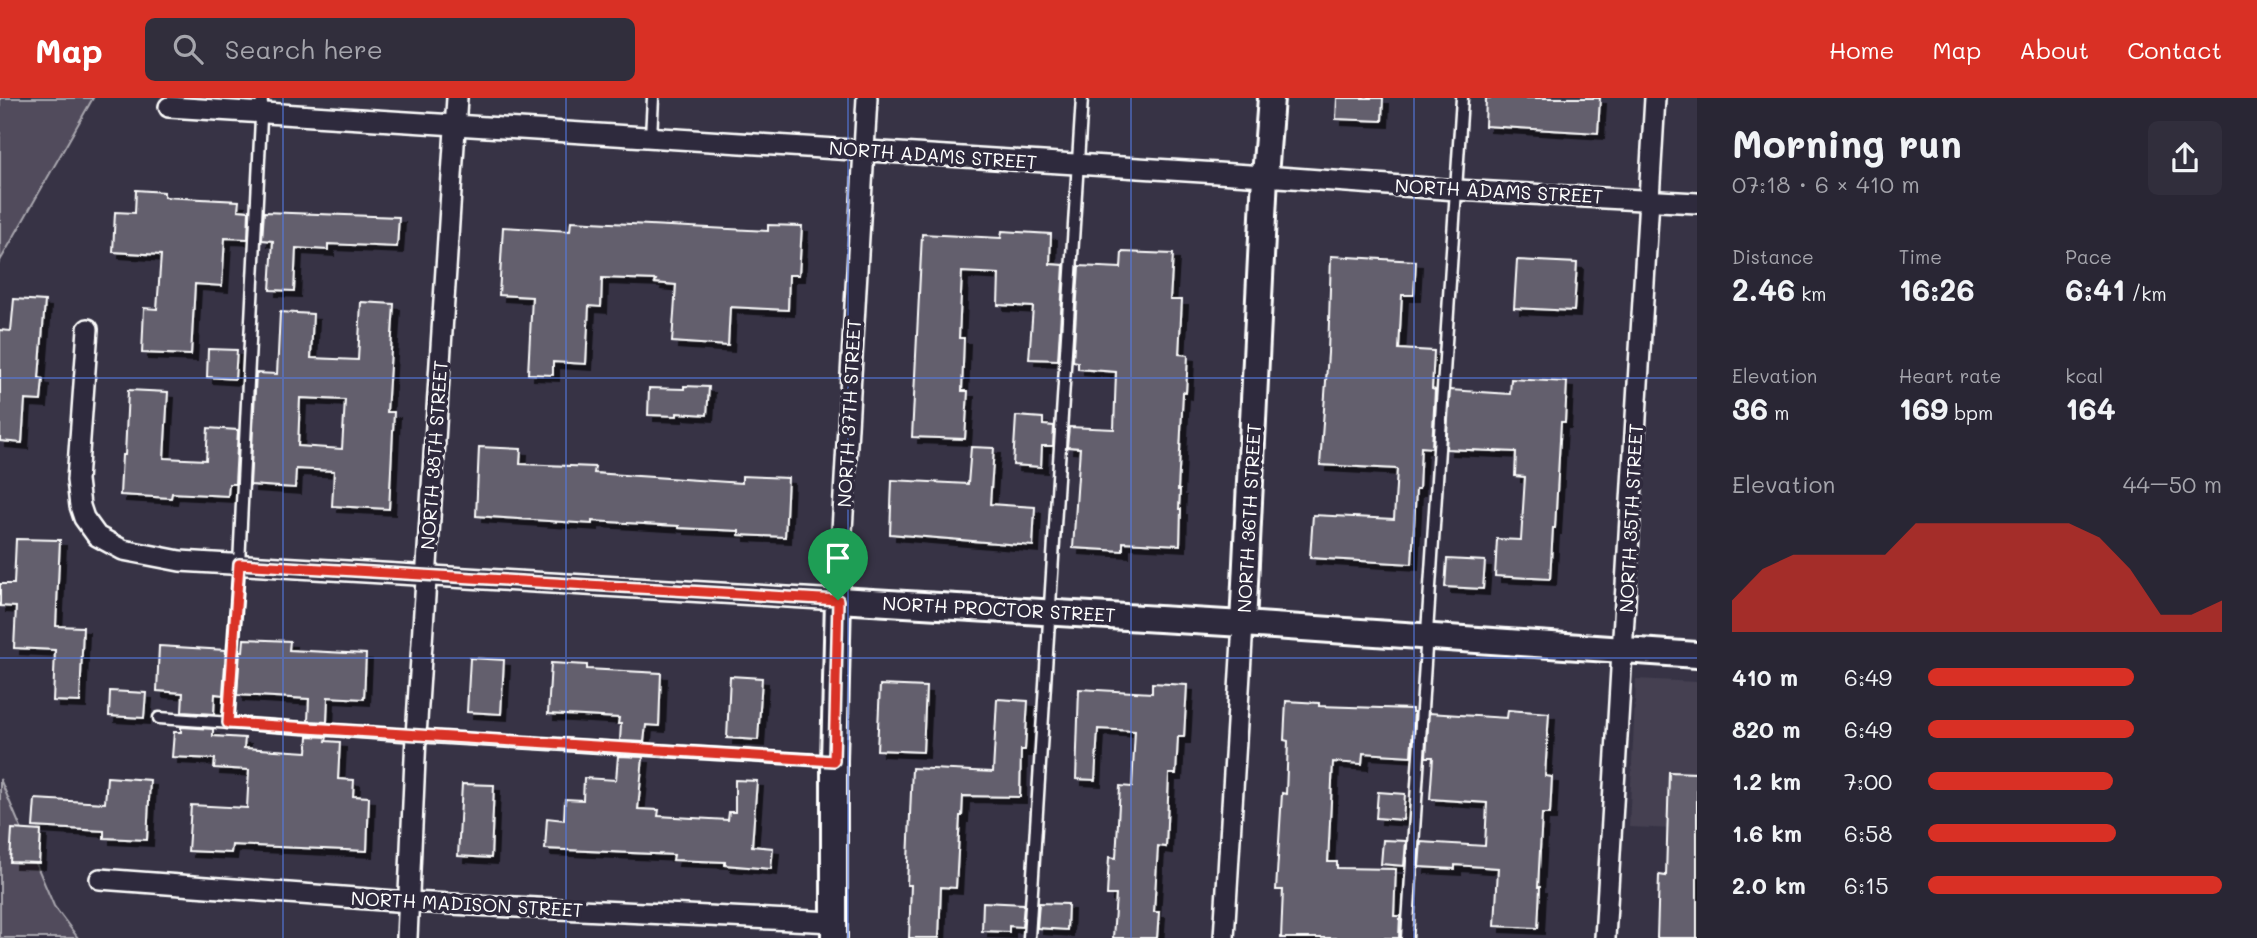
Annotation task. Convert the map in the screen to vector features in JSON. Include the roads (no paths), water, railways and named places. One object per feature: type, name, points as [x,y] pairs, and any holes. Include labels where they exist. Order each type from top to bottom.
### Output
[{"type":"street","name":"NORTH 38TH STREET","points":[[407,938],[416,736],[457,98]]},
{"type":"street","name":"NORTH 37TH STREET","points":[[834,930],[838,600],[867,98]]},
{"type":"street","name":"NORTH 36TH STREET","points":[[1224,938],[1244,624],[1271,98]]},
{"type":"street","name":"NORTH 35TH STREET","points":[[1605,938],[1655,98]]},
{"type":"street","name":"NORTH ADAMS STREET","points":[[169,107],[261,105],[455,125],[1697,203]]},
{"type":"street","name":"NORTH PROCTOR STREET","points":[[88,329],[77,480],[79,506],[97,536],[136,554],[180,561],[1244,624],[1697,655]]},
{"type":"street","name":"NORTH MADISON STREET","points":[[100,879],[834,930]]},
{"type":"lane","points":[[651,137],[653,98]]},
{"type":"lane","points":[[1029,938],[1082,98]]},
{"type":"lane","points":[[1407,938],[1462,98]]},
{"type":"lane","points":[[228,723],[239,564],[261,105]]},
{"type":"lane","points":[[159,718],[834,761]]}]
